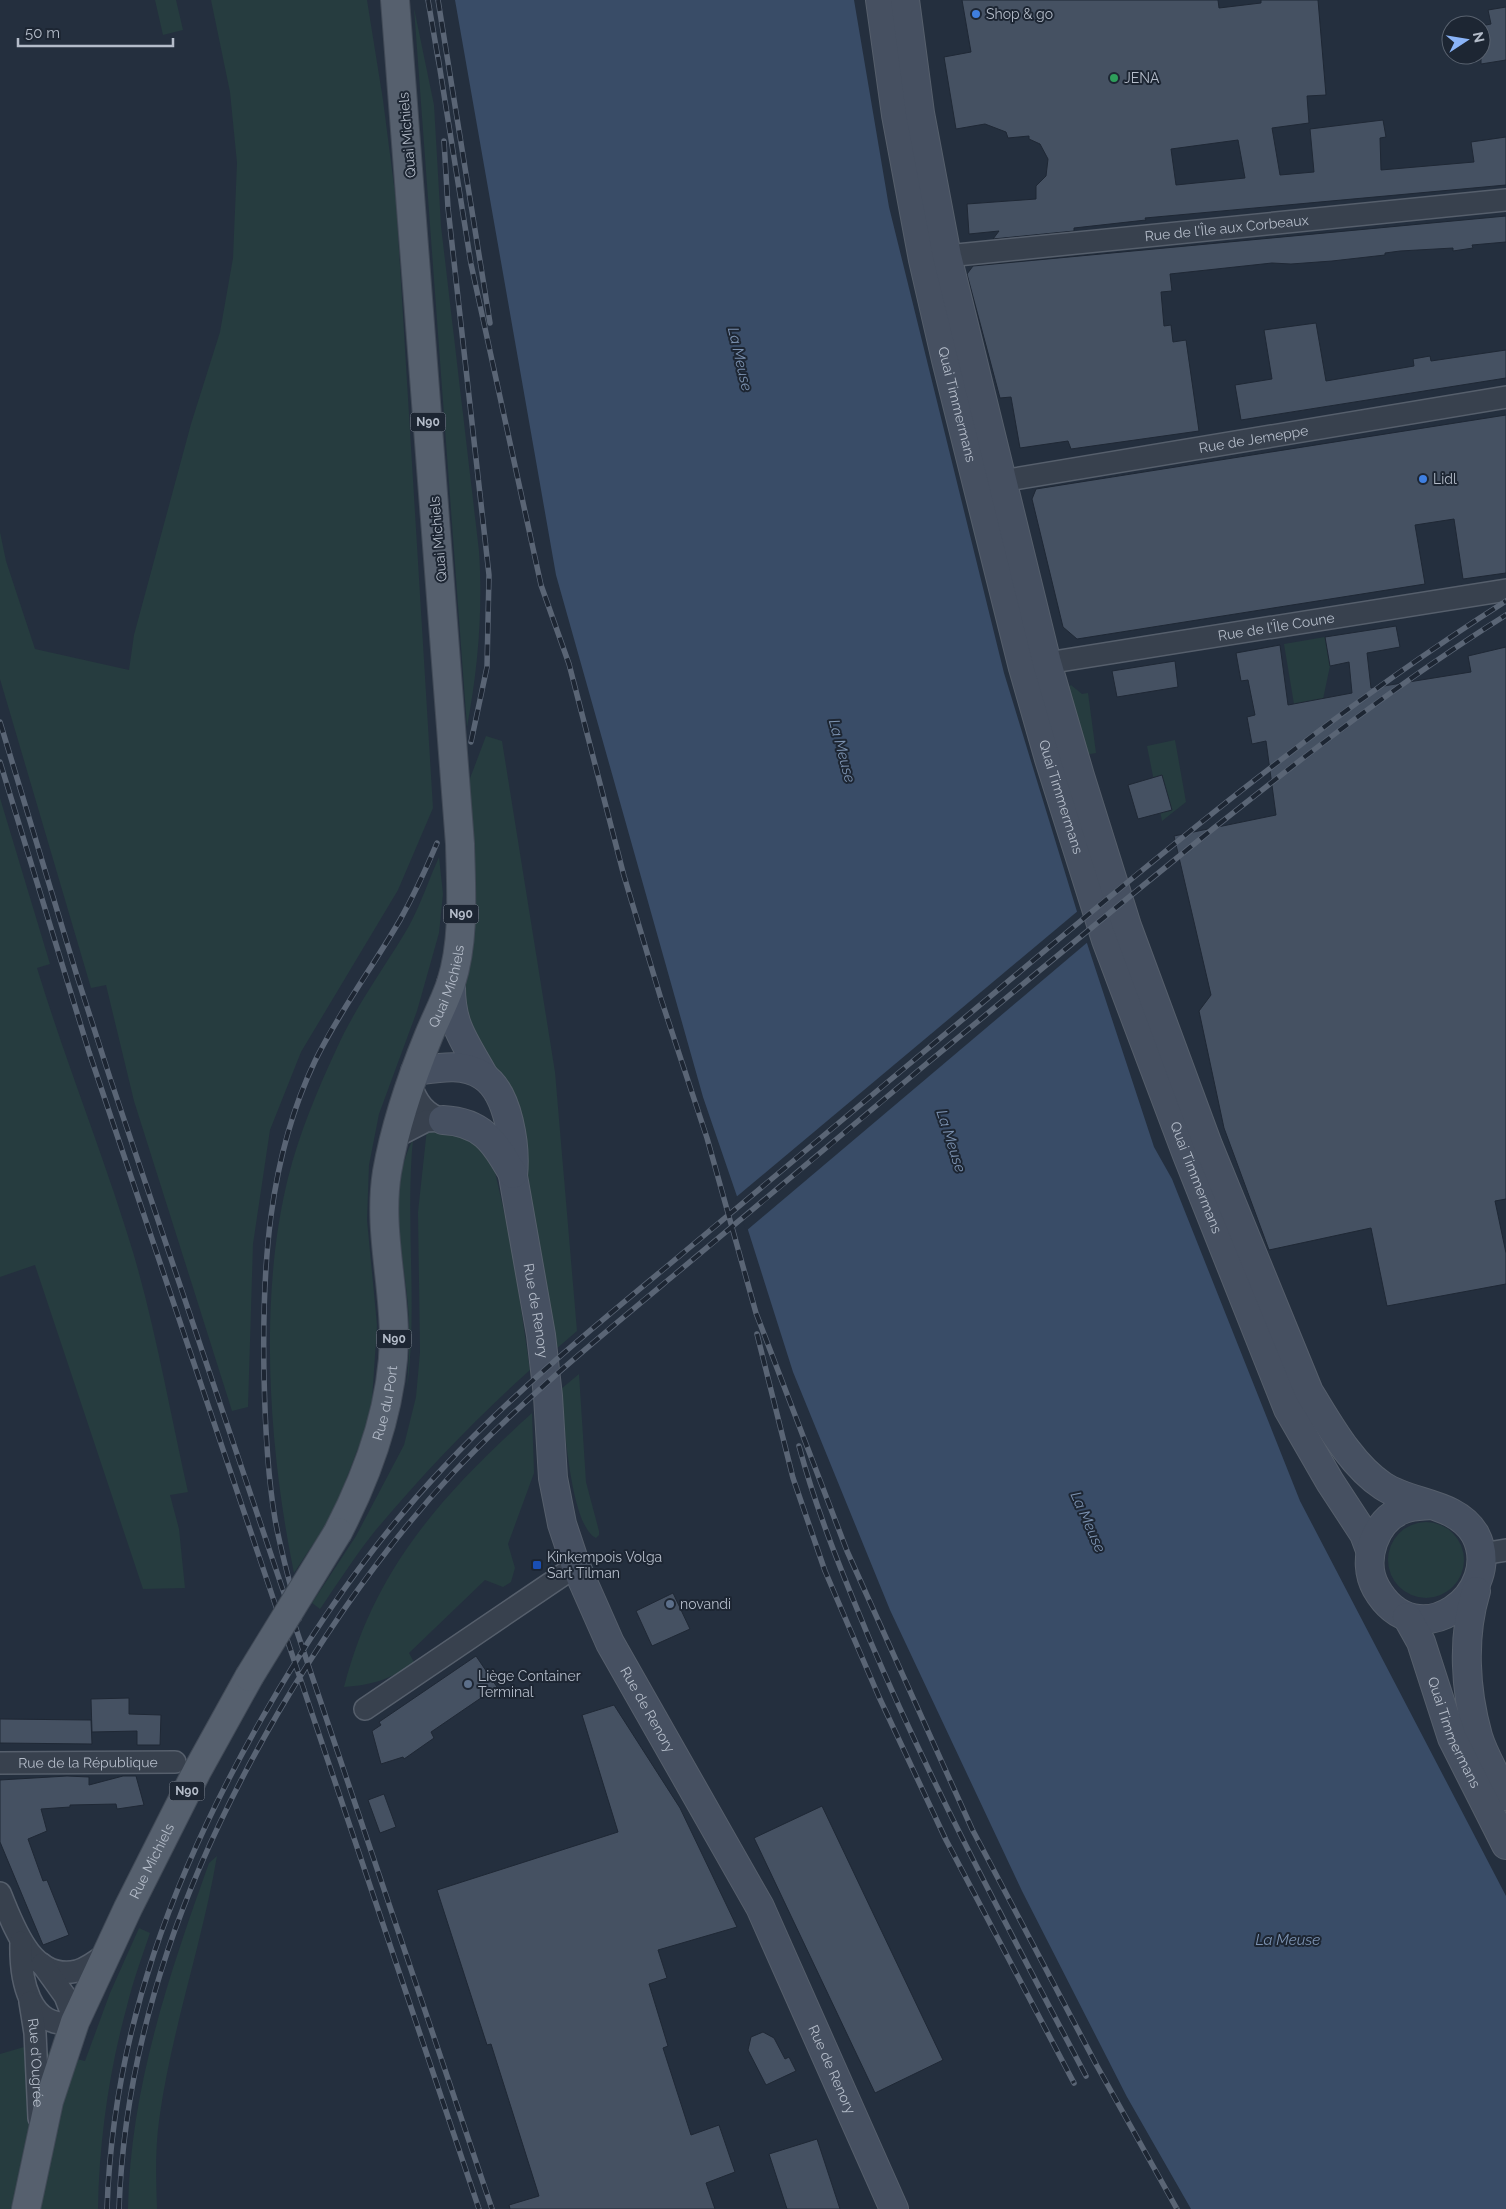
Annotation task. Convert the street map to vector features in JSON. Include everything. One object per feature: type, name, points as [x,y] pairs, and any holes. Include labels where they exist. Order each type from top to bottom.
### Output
[{"type":"main road","name":"Quai Michiels","points":[[395,0],[460,844],[461,912],[456,959],[451,983],[413,1078]]},
{"type":"main road","name":"Quai Timmermans","points":[[880,0],[902,144],[923,260],[946,360],[1023,668],[1106,940],[1187,1155],[1288,1409],[1330,1482],[1364,1534],[1370,1550]]},
{"type":"main road","name":"Quai Timmermans","points":[[906,0],[920,113],[947,256],[1047,662],[1127,926],[1208,1145],[1309,1392],[1331,1427],[1357,1462],[1383,1486],[1410,1499],[1430,1505]]},
{"type":"main road","name":"Rue de Renory","points":[[451,983],[452,1013],[455,1024],[484,1076],[503,1102],[507,1114],[515,1156],[513,1176],[541,1335],[548,1396],[553,1478],[562,1524],[576,1566],[610,1644],[760,1907],[894,2209]]},
{"type":"main road","points":[[413,1078],[459,1067],[484,1076]]},
{"type":"main road","name":"Rue du Port","points":[[248,1677],[338,1532],[354,1502],[374,1450],[390,1379],[394,1338],[384,1204],[387,1174],[395,1137],[413,1078]]},
{"type":"main road","name":"Rue de Renory","points":[[443,1120],[465,1123],[487,1136],[513,1176]]},
{"type":"main road","points":[[1430,1505],[1456,1514],[1494,1552],[1477,1587],[1460,1608],[1435,1619],[1407,1617],[1384,1602],[1370,1578],[1370,1550],[1382,1526],[1404,1509],[1430,1505]]},
{"type":"main road","name":"Quai Timmermans","points":[[1477,1587],[1467,1629],[1467,1662],[1472,1709],[1479,1738],[1506,1796]]},
{"type":"main road","name":"Quai Timmermans","points":[[1407,1617],[1421,1642],[1452,1738],[1506,1845]]},
{"type":"main road","name":"Rue Michiels","points":[[75,2022],[128,1908],[201,1762],[248,1677]]},
{"type":"main road","name":"Rue d'Ougrée","points":[[26,2209],[40,2135],[75,2022]]},
{"type":"street","name":"Rue de l'Île aux Corbeaux","points":[[947,256],[1506,200]]},
{"type":"street","name":"Rue de Jemeppe","points":[[1002,481],[1506,397]]},
{"type":"street","name":"Rue de l'Île Coune","points":[[1047,662],[1506,590]]},
{"type":"street","name":"Rue de Renory","points":[[413,1078],[422,1107],[431,1115],[443,1120]]},
{"type":"street","name":"Rue de Renory","points":[[395,1137],[426,1121],[443,1120]]},
{"type":"street","points":[[365,1709],[576,1566]]},
{"type":"street","name":"Rue de la République","points":[[0,1763],[176,1762]]},
{"type":"street","name":"Rue d'Ougrée","points":[[0,1893],[21,1942],[42,1964],[65,1996],[75,2022],[53,2023],[44,2018],[27,1992]]},
{"type":"street","name":"Rue d'Ougrée","points":[[21,1942],[20,1966],[36,2033],[40,2135]]},
{"type":"street","name":"Rue d'Ougrée","points":[[42,1964],[64,1972],[76,1971],[107,1953]]},
{"type":"green space","points":[[155,0],[176,0],[183,30],[163,35]]},
{"type":"green space","points":[[211,0],[367,0],[383,100],[396,201],[433,808],[398,890],[301,1052],[270,1130],[253,1244],[248,1407],[232,1411],[134,1101],[106,985],[91,988],[0,679],[0,532],[6,561],[35,649],[129,670],[134,635],[191,424],[220,332],[233,258],[237,163],[230,92]]},
{"type":"green space","points":[[414,8],[434,105],[441,226],[479,551],[479,639],[467,727]]},
{"type":"green space","points":[[1325,637],[1330,666],[1323,699],[1294,704],[1284,644]]},
{"type":"green space","points":[[1071,685],[1082,694],[1088,693],[1096,753],[1084,755],[1067,688]]},
{"type":"green space","points":[[486,736],[502,741],[555,1072],[577,1331],[555,1350],[518,1111],[468,1030],[463,982],[474,924],[475,868],[469,781]]},
{"type":"green space","points":[[1175,740],[1186,802],[1162,821],[1147,746]]},
{"type":"green space","points":[[0,798],[50,964],[37,968],[122,1216],[149,1311],[188,1492],[170,1495],[179,1529],[185,1588],[143,1589],[35,1265],[0,1277]]},
{"type":"green space","points":[[439,857],[443,894],[439,933],[417,1011],[379,1114],[369,1165],[367,1220],[377,1325],[372,1400],[365,1430],[333,1514],[294,1573],[278,1477],[270,1375],[270,1324],[273,1274],[279,1225],[288,1178],[297,1145],[309,1113],[336,1050],[361,1003],[409,926]]},
{"type":"green space","points":[[462,1125],[493,1163],[512,1247],[530,1370],[469,1428],[393,1510],[360,1550],[320,1609],[312,1603],[356,1536],[404,1445],[416,1397],[420,1352],[418,1212],[427,1129]]},
{"type":"green space","points":[[413,1139],[410,1201],[412,1295],[407,1389],[409,1316],[399,1221],[399,1200],[405,1159]]},
{"type":"green space","points":[[579,1374],[586,1482],[599,1531],[599,1535],[596,1538],[587,1529],[574,1493],[564,1422],[561,1389]]},
{"type":"green space","points":[[532,1413],[534,1473],[508,1544],[515,1568],[511,1582],[503,1587],[485,1580],[409,1653],[415,1664],[381,1680],[364,1685],[344,1687],[357,1644],[374,1605],[416,1535],[469,1473]]},
{"type":"green space","points":[[1426,1522],[1441,1525],[1453,1533],[1461,1545],[1464,1560],[1461,1575],[1453,1587],[1441,1595],[1426,1598],[1411,1595],[1399,1587],[1391,1575],[1388,1560],[1391,1545],[1399,1533],[1411,1525]]},
{"type":"green space","points":[[217,1856],[211,1889],[164,2087],[157,2143],[157,2209],[128,2209],[130,2164],[136,2120],[154,2033],[166,1990],[209,1863]]},
{"type":"green space","points":[[139,1928],[150,1933],[129,1997],[110,2081],[100,2158],[98,2209],[0,2209],[0,2054],[24,2047],[85,2061],[110,1993]]},
{"type":"water","name":"La Meuse","points":[[455,0],[854,0],[889,207],[1004,673],[1082,928],[1154,1147],[1172,1179],[1300,1501],[1506,1896],[1506,2209],[1191,2209],[1127,2097],[1022,1891],[890,1610],[793,1372],[742,1211],[703,1097],[556,575]]},
{"type":"pier","points":[[1079,910],[1089,941],[746,1231],[735,1198]]},
{"type":"building","points":[[962,0],[1218,0],[1219,8],[1261,3],[1261,0],[1318,0],[1326,95],[1307,96],[1309,123],[1272,128],[1280,175],[1314,172],[1310,129],[1383,120],[1386,137],[1380,138],[1381,170],[1474,162],[1471,142],[1506,137],[1506,185],[1145,218],[1146,220],[1074,228],[1074,231],[993,239],[999,231],[969,234],[967,204],[1036,199],[1036,186],[1046,176],[1048,159],[1040,144],[1029,139],[1029,136],[1008,138],[1006,132],[985,124],[956,129],[944,57],[971,52]],"holes":[[[1238,140],[1245,178],[1176,185],[1171,149]]]},
{"type":"building","points":[[1506,7],[1506,60],[1491,62],[1491,15],[1489,15],[1488,10]]},
{"type":"building","points":[[1506,216],[1506,242],[1472,245],[1473,248],[1453,251],[1453,248],[1400,251],[1385,253],[1385,255],[1332,261],[1291,264],[1272,263],[1170,274],[1172,291],[1161,292],[1164,326],[1171,325],[1173,342],[1186,340],[1199,431],[1071,449],[1068,441],[1020,448],[1011,397],[1000,398],[967,274],[973,266]]},
{"type":"building","points":[[1316,323],[1326,381],[1414,366],[1413,359],[1430,356],[1431,361],[1506,350],[1506,378],[1241,420],[1235,385],[1272,379],[1264,330]]},
{"type":"building","points":[[1506,415],[1506,573],[1463,579],[1454,519],[1415,525],[1425,584],[1077,639],[1063,627],[1032,499],[1036,489]]},
{"type":"building","points":[[1396,626],[1400,647],[1367,653],[1371,688],[1471,672],[1468,656],[1506,647],[1506,1199],[1495,1201],[1506,1253],[1506,1284],[1387,1306],[1371,1228],[1269,1250],[1224,1128],[1199,1011],[1211,995],[1174,836],[1276,815],[1266,741],[1252,744],[1247,717],[1255,715],[1248,680],[1241,681],[1236,653],[1280,645],[1288,705],[1352,693],[1349,662],[1330,666],[1325,637]]},
{"type":"building","points":[[1175,661],[1178,687],[1117,697],[1112,671]]},
{"type":"building","points":[[1162,775],[1172,810],[1138,819],[1128,785]]},
{"type":"building","points":[[673,1593],[690,1629],[652,1646],[636,1611]]},
{"type":"building","points":[[476,1656],[497,1687],[431,1732],[434,1738],[404,1759],[403,1757],[381,1764],[372,1731],[381,1725],[379,1722]]},
{"type":"building","points":[[129,1698],[129,1714],[161,1715],[160,1745],[137,1745],[137,1731],[92,1732],[91,1699]]},
{"type":"building","points":[[614,1705],[680,1808],[737,1927],[658,1950],[667,1978],[649,1984],[668,2046],[663,2048],[691,2135],[719,2125],[735,2172],[706,2183],[715,2209],[510,2209],[509,2205],[539,2196],[491,2044],[487,2045],[437,1890],[618,1832],[582,1715]]},
{"type":"building","points":[[0,1719],[91,1720],[92,1744],[0,1743]]},
{"type":"building","points":[[67,1776],[89,1777],[89,1785],[123,1776],[136,1776],[144,1805],[117,1809],[116,1804],[70,1805],[70,1807],[41,1809],[47,1831],[28,1839],[43,1881],[47,1880],[69,1935],[43,1945],[0,1842],[0,1780]]},
{"type":"building","points":[[384,1794],[396,1827],[380,1833],[368,1800]]},
{"type":"building","points":[[822,1806],[943,2060],[875,2093],[754,1838]]},
{"type":"building","points":[[763,2032],[774,2038],[785,2059],[789,2057],[796,2071],[766,2085],[748,2050],[751,2037]]},
{"type":"building","points":[[817,2139],[840,2209],[787,2209],[769,2154]]},
{"type":"railway","points":[[428,0],[439,64]]},
{"type":"railway","points":[[438,0],[490,323]]},
{"type":"railway","points":[[438,57],[471,264],[541,585],[569,664],[624,876],[661,999],[707,1138],[756,1313],[847,1551],[972,1829],[1097,2066],[1177,2209]]},
{"type":"railway","points":[[444,141],[448,208],[489,575],[487,667],[471,742]]},
{"type":"railway","points":[[107,2209],[112,2143],[121,2078],[135,2016],[154,1954],[176,1894],[230,1776],[302,1652],[345,1588],[392,1526],[417,1497],[469,1441],[523,1389],[579,1340],[1062,936],[1206,818],[1353,705],[1506,601]]},
{"type":"railway","points":[[119,2209],[124,2143],[134,2078],[148,2014],[167,1952],[190,1890],[216,1830],[246,1771],[297,1681],[337,1619],[427,1501],[478,1447],[588,1347],[1105,916],[1285,772],[1394,691],[1506,615]]},
{"type":"railway","points":[[0,722],[110,1078],[492,2209]]},
{"type":"railway","points":[[0,762],[89,1052],[479,2209]]},
{"type":"railway","points":[[299,1619],[275,1519],[266,1429],[264,1375],[265,1295],[271,1215],[278,1175],[287,1136],[299,1098],[315,1061],[334,1025],[400,920],[420,882],[437,843]]},
{"type":"railway","points":[[757,1334],[793,1478],[825,1571],[879,1697],[946,1840],[1074,2083]]},
{"type":"railway","points":[[799,1446],[831,1544],[869,1638],[919,1750],[973,1860],[1086,2076]]},
{"type":"place","name":"Shop & go","points":[[976,14]]},
{"type":"place","name":"JENA","points":[[1114,78]]},
{"type":"place","name":"Lidl","points":[[1423,479]]},
{"type":"place","name":"Kinkempois Volga Sart Tilman","points":[[537,1565]]},
{"type":"place","name":"novandi","points":[[670,1604]]},
{"type":"place","name":"Liège Container Terminal","points":[[468,1684]]}]
